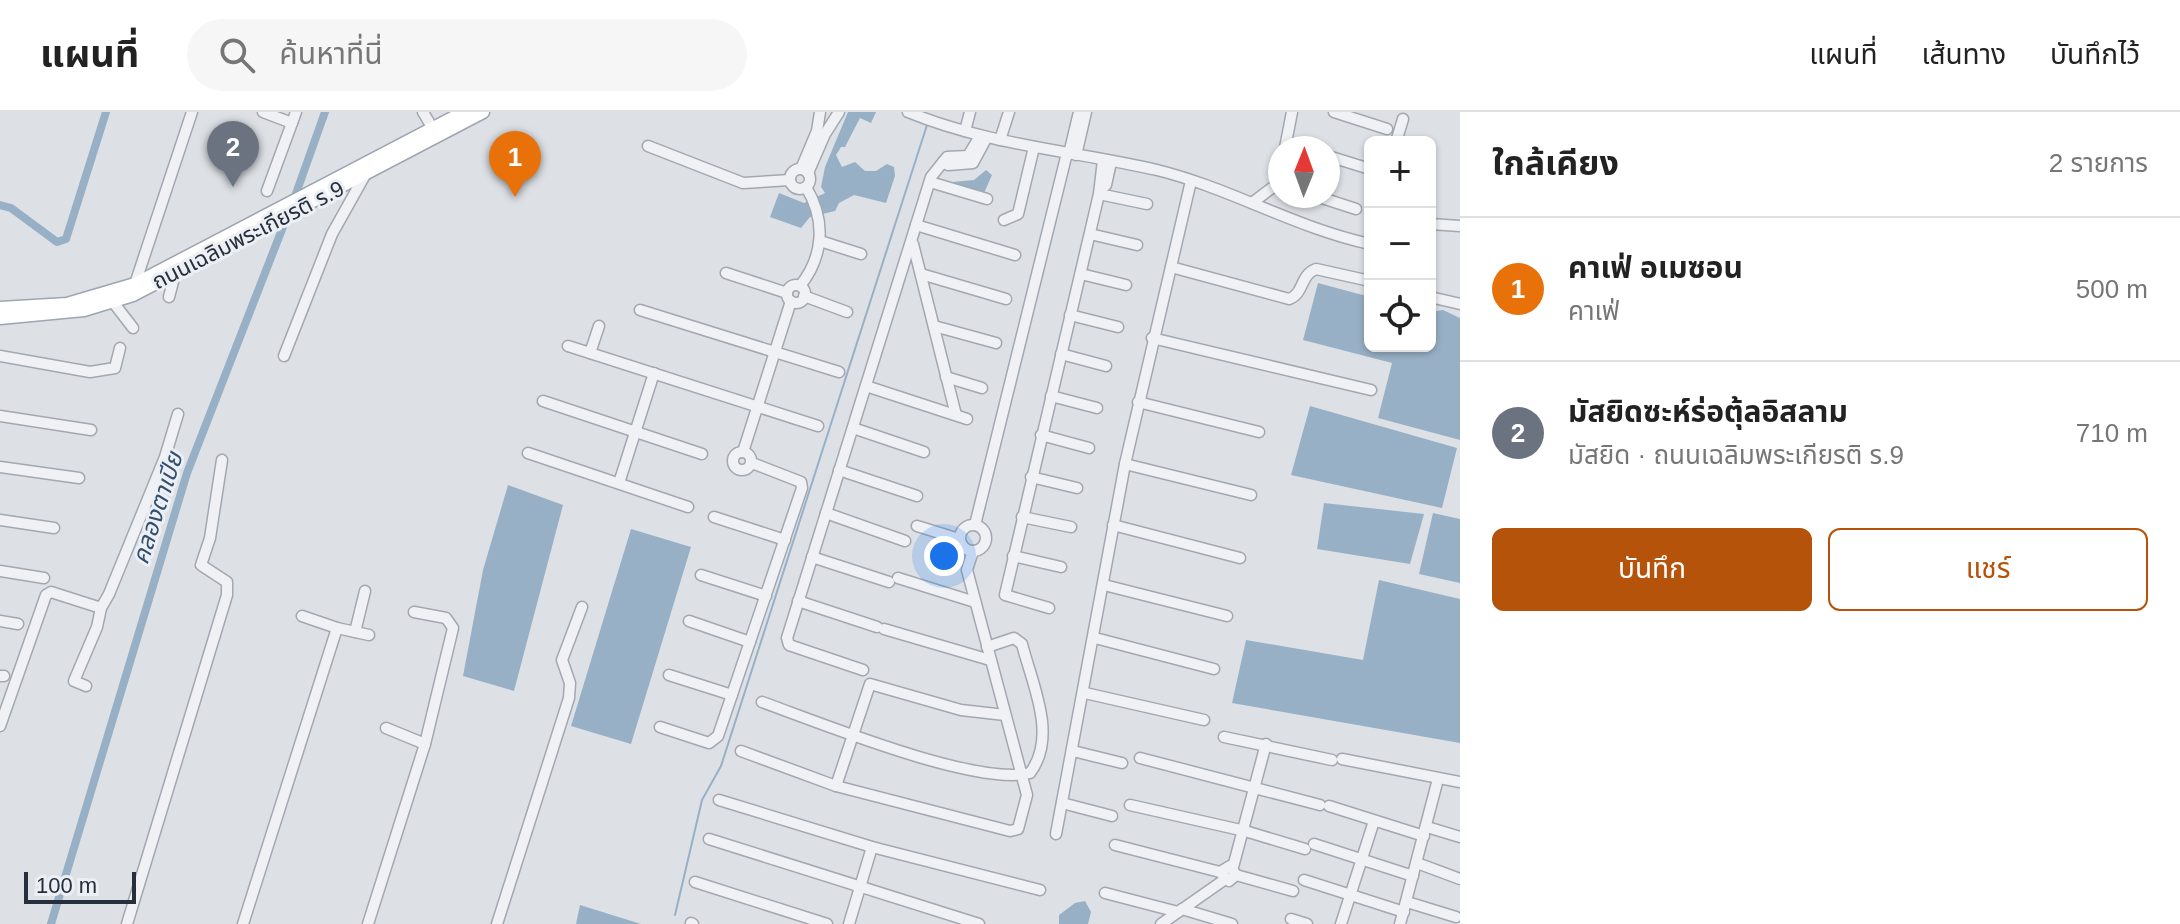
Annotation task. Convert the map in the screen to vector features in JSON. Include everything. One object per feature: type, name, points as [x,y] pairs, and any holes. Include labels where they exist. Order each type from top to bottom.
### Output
[{"type":"main road","name":"ถนนเฉลิมพระเกียรติ ร.9","points":[[326,190],[365,175],[483,112]]},
{"type":"main road","name":"ถนนเฉลิมพระเกียรติ ร.9","points":[[0,308],[67,304],[135,284],[326,190],[457,114]]},
{"type":"main road","name":"ถนนเฉลิมพระเกียรติ ร.9","points":[[0,318],[62,314],[113,302],[175,274],[258,225]]},
{"type":"street","points":[[135,284],[192,112]]},
{"type":"street","points":[[263,112],[294,117],[267,191]]},
{"type":"street","points":[[423,112],[433,129]]},
{"type":"street","points":[[820,112],[821,132]]},
{"type":"street","points":[[804,171],[821,132],[839,112]]},
{"type":"street","points":[[965,131],[970,112]]},
{"type":"street","points":[[1000,140],[1009,112]]},
{"type":"street","points":[[975,525],[1071,154],[1079,112]]},
{"type":"street","points":[[1071,154],[1086,112]]},
{"type":"street","points":[[1288,136],[1292,112]]},
{"type":"street","points":[[1334,112],[1387,129]]},
{"type":"street","points":[[912,114],[1000,140],[1191,181],[1343,238],[1364,243]]},
{"type":"street","points":[[1398,136],[1403,119]]},
{"type":"street","points":[[863,670],[789,645],[787,638],[930,182],[936,167],[943,162],[948,165],[973,163],[984,136]]},
{"type":"street","points":[[648,146],[743,183],[790,180]]},
{"type":"street","points":[[1004,220],[1018,214],[1034,147]]},
{"type":"street","points":[[1340,160],[1364,167]]},
{"type":"street","points":[[1049,608],[1006,597],[1070,315],[1100,192],[1106,185],[1107,161]]},
{"type":"street","points":[[790,180],[792,173],[804,171]]},
{"type":"street","points":[[804,171],[810,181],[806,187]]},
{"type":"street","points":[[284,356],[332,234],[365,175]]},
{"type":"street","points":[[790,180],[796,188],[806,187]]},
{"type":"street","points":[[1056,834],[1085,693],[1125,464],[1191,181]]},
{"type":"street","points":[[930,182],[987,199]]},
{"type":"street","points":[[726,273],[800,301],[820,241],[819,216],[806,187]]},
{"type":"street","points":[[1100,192],[1147,204]]},
{"type":"street","points":[[1252,203],[1268,192]]},
{"type":"street","points":[[1340,204],[1356,209]]},
{"type":"street","points":[[1436,224],[1460,226]]},
{"type":"street","points":[[916,225],[1015,255]]},
{"type":"street","points":[[1090,234],[1137,245]]},
{"type":"street","points":[[820,241],[861,254]]},
{"type":"street","points":[[866,386],[962,417],[946,377],[912,242]]},
{"type":"street","points":[[1171,267],[1289,299],[1298,293],[1308,273],[1316,269],[1366,280]]},
{"type":"street","points":[[169,297],[175,274]]},
{"type":"street","points":[[921,274],[1006,299]]},
{"type":"street","points":[[1081,274],[1126,285]]},
{"type":"street","points":[[802,291],[847,312]]},
{"type":"street","points":[[752,463],[744,470],[735,466],[734,456],[743,452],[789,297]]},
{"type":"street","points":[[1436,298],[1460,304]]},
{"type":"street","points":[[113,302],[133,328]]},
{"type":"street","points":[[640,310],[839,372]]},
{"type":"street","points":[[1070,315],[1118,327]]},
{"type":"street","points":[[590,353],[599,326]]},
{"type":"street","points":[[934,326],[996,343]]},
{"type":"street","points":[[1152,338],[1371,390]]},
{"type":"street","points":[[568,346],[818,426]]},
{"type":"street","points":[[0,356],[90,372],[115,368],[120,348]]},
{"type":"street","points":[[1061,354],[1106,366]]},
{"type":"street","points":[[619,483],[654,373]]},
{"type":"street","points":[[946,377],[982,388]]},
{"type":"street","points":[[1051,396],[1097,408]]},
{"type":"street","points":[[543,401],[702,454]]},
{"type":"street","points":[[1138,402],[1259,432]]},
{"type":"street","points":[[86,686],[74,681],[97,627],[101,608],[165,457],[178,414]]},
{"type":"street","points":[[0,416],[91,430]]},
{"type":"street","points":[[853,428],[924,452]]},
{"type":"street","points":[[1041,435],[1089,448]]},
{"type":"street","points":[[743,452],[751,457],[752,463]]},
{"type":"street","points":[[528,453],[688,507]]},
{"type":"street","points":[[127,924],[227,595],[227,582],[201,565],[210,538],[222,460]]},
{"type":"street","points":[[660,727],[713,743],[732,695],[802,484],[752,463]]},
{"type":"street","points":[[1125,464],[1251,495]]},
{"type":"street","points":[[0,467],[79,478]]},
{"type":"street","points":[[839,470],[917,496]]},
{"type":"street","points":[[1031,477],[1077,488]]},
{"type":"street","points":[[826,513],[905,541]]},
{"type":"street","points":[[714,517],[785,540]]},
{"type":"street","points":[[1022,517],[1071,527]]},
{"type":"street","points":[[0,520],[54,528]]},
{"type":"street","points":[[741,751],[836,786],[1010,831],[1021,825],[1026,804],[1021,775],[967,570],[973,551],[985,541],[985,532],[975,525],[963,528],[959,539]]},
{"type":"street","points":[[1113,525],[1240,558]]},
{"type":"street","points":[[917,526],[959,539],[966,549],[973,551]]},
{"type":"street","points":[[1013,556],[1061,567]]},
{"type":"street","points":[[812,557],[975,602]]},
{"type":"street","points":[[0,571],[44,578]]},
{"type":"street","points":[[701,575],[766,596]]},
{"type":"street","points":[[1104,585],[1227,616]]},
{"type":"street","points":[[355,632],[365,591]]},
{"type":"street","points":[[0,726],[46,595],[51,592],[101,608]]},
{"type":"street","points":[[798,601],[990,660]]},
{"type":"street","points":[[497,924],[569,698],[570,683],[562,660],[582,607]]},
{"type":"street","points":[[370,923],[425,744],[453,623],[446,618],[414,612]]},
{"type":"street","points":[[302,616],[369,635]]},
{"type":"street","points":[[0,621],[18,624]]},
{"type":"street","points":[[689,621],[750,642]]},
{"type":"street","points":[[243,924],[337,628]]},
{"type":"street","points":[[762,702],[851,735],[989,773],[1030,773],[1037,764],[1044,730],[1022,644],[1014,638],[987,647]]},
{"type":"street","points":[[1095,638],[1214,669]]},
{"type":"street","points":[[669,675],[732,695]]},
{"type":"street","points":[[836,786],[870,684],[961,710],[1005,715]]},
{"type":"street","points":[[1085,693],[1204,720]]},
{"type":"street","points":[[386,728],[425,744]]},
{"type":"street","points":[[1224,737],[1460,782]]},
{"type":"street","points":[[1235,871],[1266,744]]},
{"type":"street","points":[[1073,751],[1122,763]]},
{"type":"street","points":[[1140,758],[1325,805],[1374,821],[1460,837]]},
{"type":"street","points":[[1400,924],[1438,779]]},
{"type":"street","points":[[719,800],[872,847],[1040,890]]},
{"type":"street","points":[[1062,803],[1112,816]]},
{"type":"street","points":[[1130,805],[1362,860],[1413,876]]},
{"type":"street","points":[[1341,924],[1374,821]]},
{"type":"street","points":[[709,839],[979,924]]},
{"type":"street","points":[[1115,845],[1222,876]]},
{"type":"street","points":[[849,924],[872,847]]},
{"type":"street","points":[[1417,863],[1460,879]]},
{"type":"street","points":[[1161,924],[1222,876],[1226,866],[1293,891]]},
{"type":"street","points":[[1304,880],[1350,895],[1456,917]]},
{"type":"street","points":[[695,882],[827,924]]},
{"type":"street","points":[[1105,893],[1232,924]]},
{"type":"street","points":[[1291,919],[1307,924]]},
{"type":"water","points":[[848,112],[876,112],[871,123],[860,118],[845,147],[841,147],[836,155],[842,167],[855,162],[865,171],[876,171],[887,164],[894,167],[895,176],[886,203],[854,195],[839,203],[835,211],[810,217],[801,228],[770,217],[779,193],[804,203],[825,193],[821,187],[825,167]]},
{"type":"water","points":[[986,170],[992,175],[984,193],[952,182],[974,180]]},
{"type":"water","points":[[1318,283],[1364,295],[1364,352],[1436,352],[1436,311],[1443,310],[1460,318],[1460,440],[1378,418],[1392,363],[1303,340]]},
{"type":"water","points":[[1310,406],[1457,448],[1442,508],[1291,475]]},
{"type":"water","points":[[508,485],[563,505],[514,691],[463,676],[483,570]]},
{"type":"water","points":[[1324,503],[1424,514],[1410,564],[1317,549]]},
{"type":"water","points":[[1433,513],[1460,519],[1460,583],[1419,574]]},
{"type":"water","points":[[631,529],[691,547],[631,744],[571,726]]},
{"type":"water","points":[[1379,580],[1460,599],[1460,743],[1232,703],[1246,640],[1363,660]]},
{"type":"water","points":[[1085,901],[1091,912],[1088,924],[1059,924],[1059,915],[1075,903]]},
{"type":"water","points":[[580,905],[641,924],[576,924]]},
{"type":"waterway","points":[[0,205],[11,208],[57,242],[66,239],[106,112]]},
{"type":"waterway","name":"คลองตาเปีย","points":[[293,202],[325,112]]},
{"type":"waterway","points":[[675,915],[702,800],[721,766],[927,125]]},
{"type":"waterway","name":"คลองตาเปีย","points":[[51,924],[187,473],[288,214]]},
{"type":"place","name":"มัสยิดซะห์ร่อตุ้ลอิสลาม","points":[[233,187]]},
{"type":"place","name":"คาเฟ่ อเมซอน","points":[[515,197]]}]
